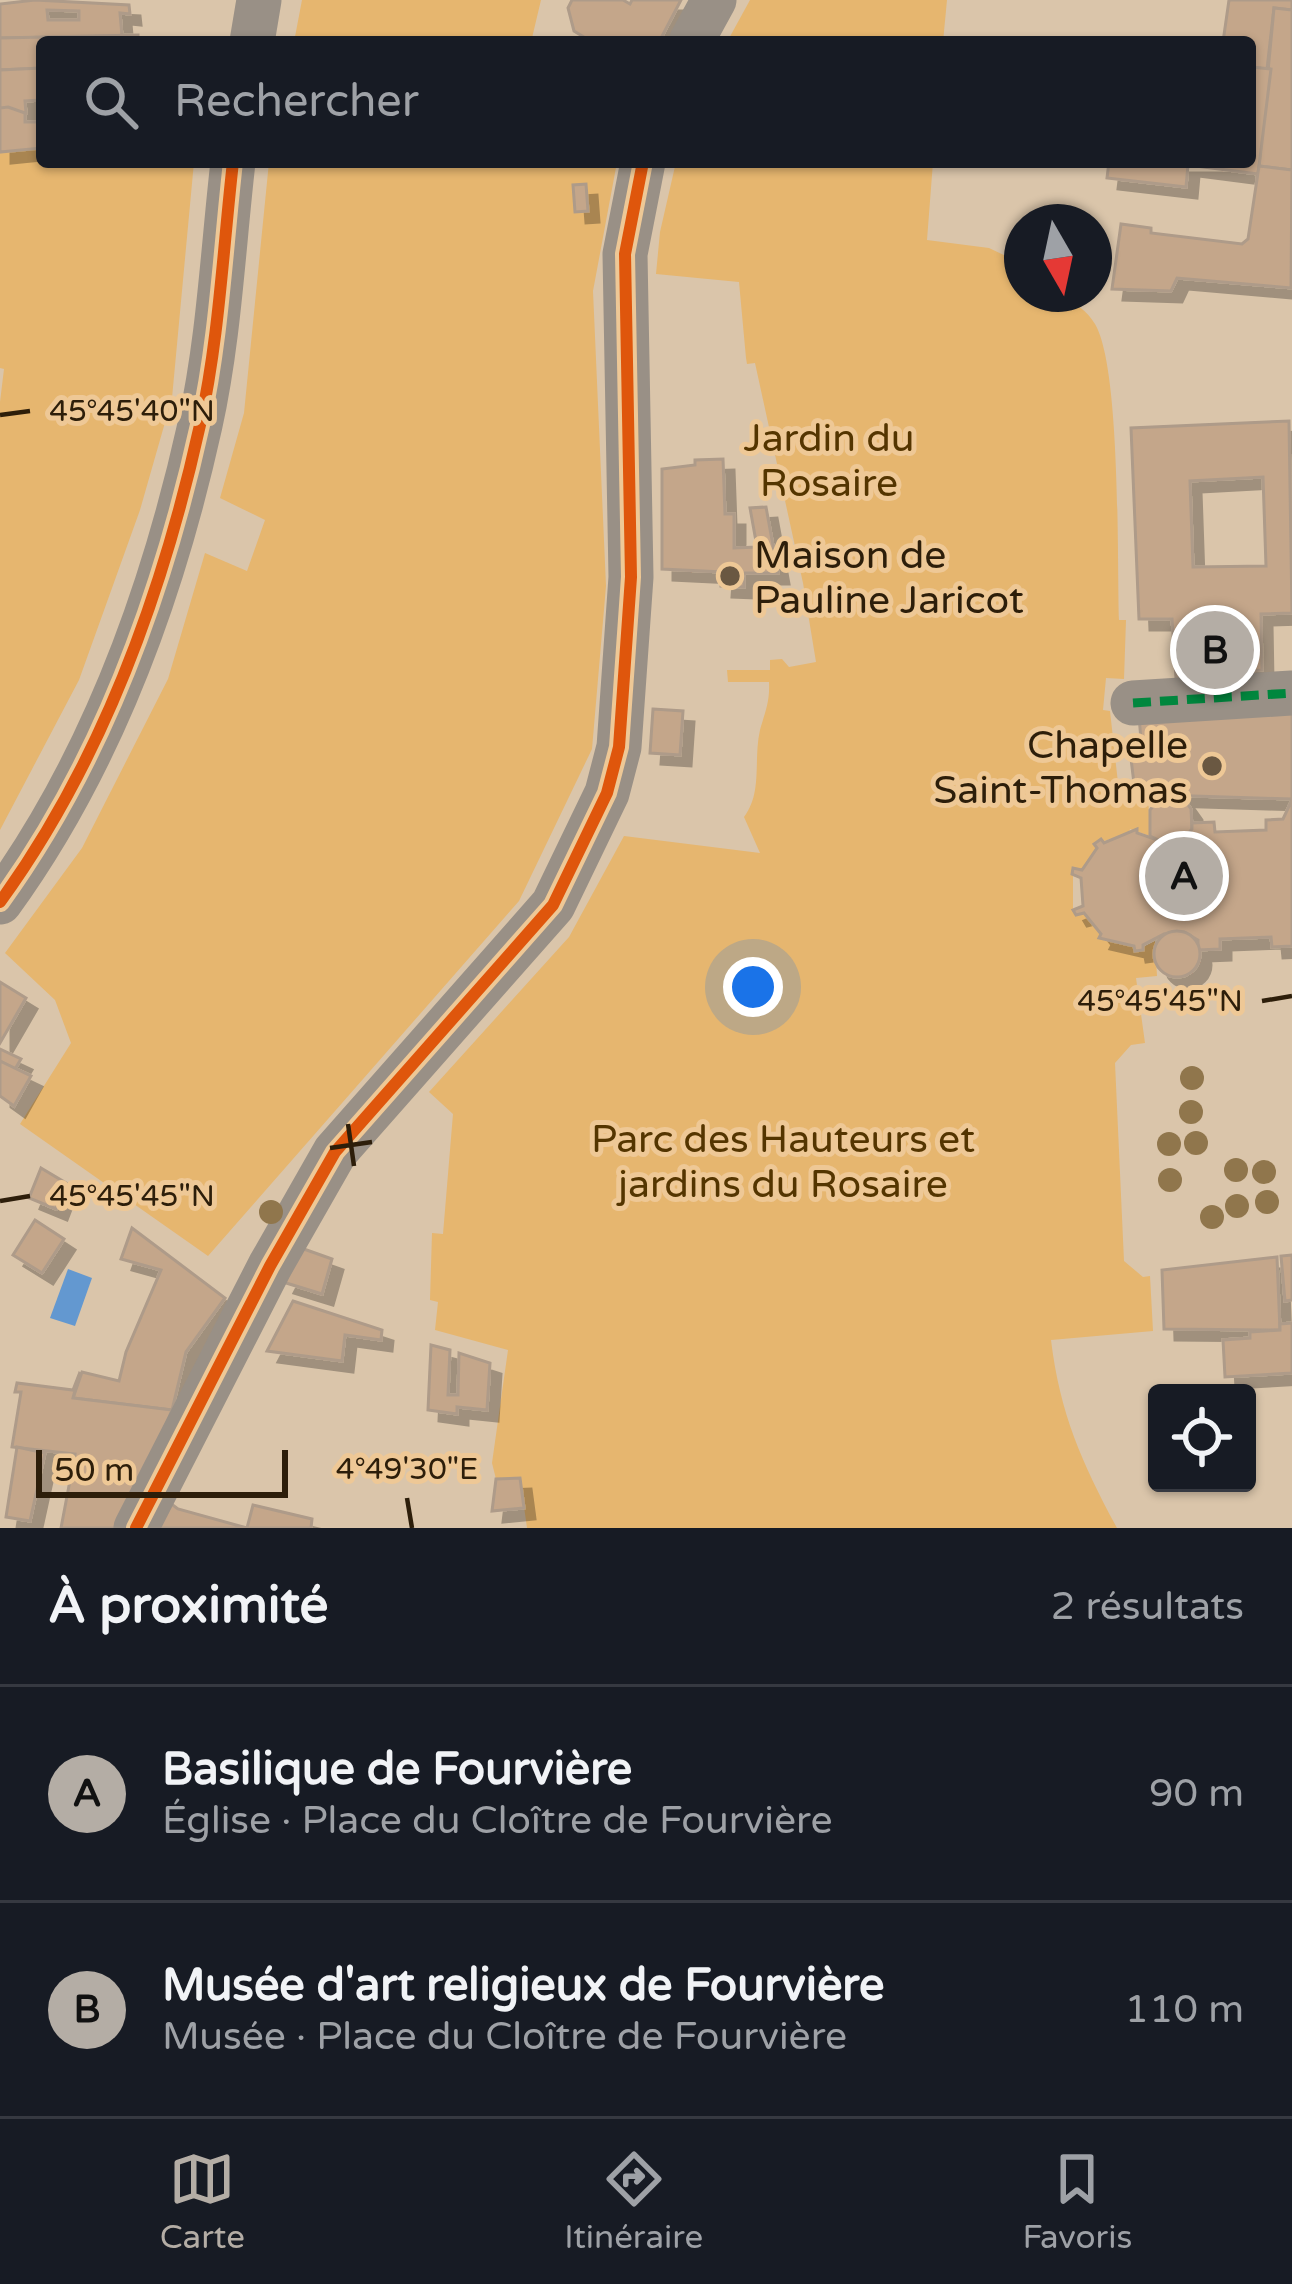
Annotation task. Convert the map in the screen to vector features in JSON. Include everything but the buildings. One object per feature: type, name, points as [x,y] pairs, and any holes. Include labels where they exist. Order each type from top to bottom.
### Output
[{"type":"street","points":[[253,36],[259,0]]},
{"type":"street","points":[[694,36],[714,0]]},
{"type":"street","points":[[0,902],[64,805],[116,696],[145,620],[200,426],[232,168]]},
{"type":"street","points":[[136,1528],[270,1266],[335,1153],[553,905],[607,793],[619,747],[631,577],[625,254],[643,168]]},
{"type":"street","points":[[1133,703],[1292,693]]},
{"type":"green space","points":[[302,0],[541,0],[532,36],[295,36]]},
{"type":"green space","points":[[750,0],[947,0],[944,36],[730,36]]},
{"type":"green space","points":[[36,149],[36,168],[193,168],[172,398],[140,510],[79,680],[0,830],[0,402],[4,369],[0,368],[0,152]]},
{"type":"green space","points":[[268,168],[616,168],[593,291],[606,586],[592,749],[519,901],[208,1256],[20,1124],[71,1043],[55,1000],[5,953],[82,848],[168,679],[205,553],[247,571],[265,520],[220,498],[244,413]]},
{"type":"green space","name":"Parc des Hauteurs et jardins du Rosaire","points":[[675,168],[933,168],[927,240],[989,248],[1004,255],[1004,312],[1086,312],[1095,324],[1109,380],[1119,620],[1126,620],[1124,679],[1106,678],[1103,710],[1110,711],[1119,792],[1127,796],[1148,793],[1150,836],[1130,829],[1095,844],[1082,870],[1073,869],[1073,909],[1076,915],[1084,913],[1105,941],[1134,946],[1136,951],[1155,941],[1157,976],[1136,978],[1145,1043],[1131,1045],[1115,1063],[1124,1261],[1143,1277],[1150,1276],[1153,1331],[1051,1340],[1074,1437],[1117,1528],[527,1528],[520,1478],[496,1479],[492,1463],[508,1350],[435,1330],[438,1302],[430,1300],[432,1233],[443,1234],[453,1114],[429,1092],[569,937],[624,836],[760,853],[744,817],[756,786],[769,682],[728,682],[727,670],[770,670],[770,660],[782,659],[789,667],[816,662],[755,363],[747,364],[739,282],[656,274]]},
{"type":"water","points":[[68,1269],[92,1278],[75,1326],[50,1318]]},
{"type":"marked path","points":[[1133,703],[1292,693]]},
{"type":"cycle path","points":[[0,902],[69,792],[98,734],[167,550],[206,393],[232,168]]},
{"type":"cycle path","points":[[136,1528],[270,1266],[335,1152],[553,905],[607,793],[619,747],[631,577],[625,254],[642,168]]},
{"type":"place","name":"Maison de Pauline Jaricot","points":[[730,576]]},
{"type":"place","name":"Musée d'art religieux de Fourvière","points":[[1215,650]]},
{"type":"place","name":"Chapelle Saint-Thomas","points":[[1212,766]]},
{"type":"place","name":"Basilique de Fourvière","points":[[1184,876]]},
{"type":"park label","name":"Jardin du Rosaire","points":[[829,460]]}]
